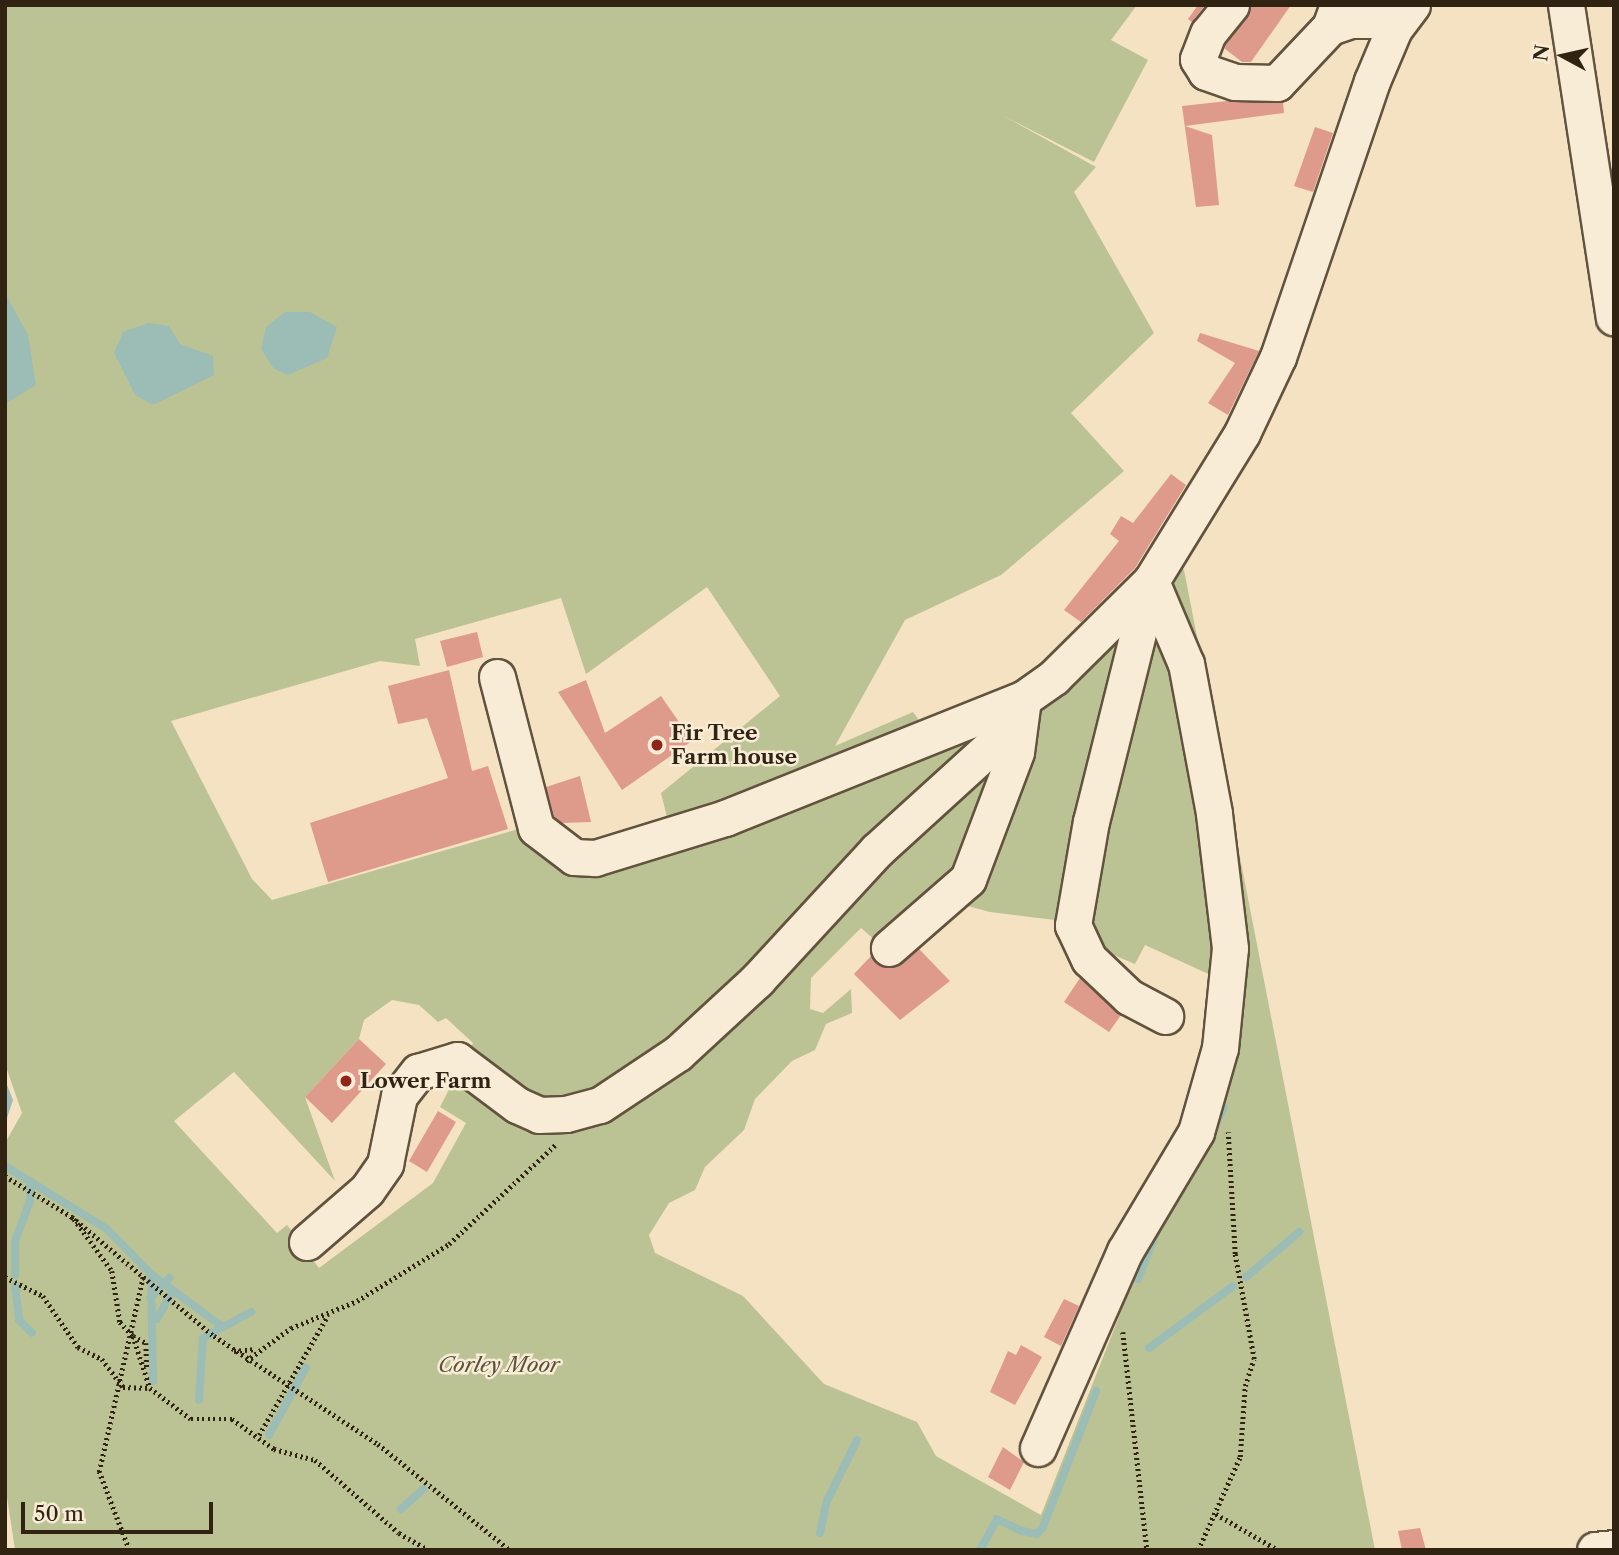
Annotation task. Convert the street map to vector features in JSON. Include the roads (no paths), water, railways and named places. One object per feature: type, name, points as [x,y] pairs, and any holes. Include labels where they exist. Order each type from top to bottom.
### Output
[{"type":"street","points":[[1231,5],[1208,33],[1198,59],[1206,72],[1235,82],[1277,83],[1329,13],[1350,20],[1406,13]]},
{"type":"street","points":[[1566,5],[1614,317]]},
{"type":"street","points":[[307,1242],[367,1190],[385,1164],[398,1096],[418,1072],[457,1060],[517,1105],[539,1115],[566,1114],[600,1105],[678,1053],[757,980],[876,851],[997,741],[1023,699],[1151,581],[1242,433],[1278,357],[1372,81],[1406,13]]},
{"type":"street","points":[[1151,581],[1091,821],[1073,925],[1088,959],[1129,997],[1165,1016]]},
{"type":"street","points":[[1038,1448],[1125,1251],[1195,1132],[1212,1091],[1225,1012],[1230,948],[1214,813],[1186,664],[1151,581]]},
{"type":"street","points":[[497,677],[536,828],[574,857],[638,849],[1023,699]]},
{"type":"street","points":[[889,948],[968,878],[1016,752],[1023,699]]},
{"type":"street","points":[[1595,1550],[1614,1548]]},
{"type":"water","points":[[5,293],[28,335],[36,385],[5,404]]},
{"type":"water","points":[[285,312],[310,312],[337,327],[327,358],[288,375],[274,369],[261,349],[266,327]]},
{"type":"water","points":[[148,323],[169,326],[180,344],[213,356],[214,375],[153,405],[135,395],[114,353],[123,332]]},
{"type":"water","points":[[5,1080],[13,1100],[5,1124]]},
{"type":"waterway","points":[[1213,1130],[1224,1107]]},
{"type":"waterway","points":[[5,1166],[107,1229],[151,1274],[220,1325]]},
{"type":"waterway","points":[[15,1275],[15,1241],[30,1201],[30,1181]]},
{"type":"waterway","points":[[1138,1279],[1160,1223]]},
{"type":"waterway","points":[[1246,1277],[1299,1232]]},
{"type":"waterway","points":[[151,1274],[153,1381]]},
{"type":"waterway","points":[[150,1298],[169,1278]]},
{"type":"waterway","points":[[15,1285],[19,1320],[32,1333]]},
{"type":"waterway","points":[[1149,1348],[1233,1286]]},
{"type":"waterway","points":[[157,1319],[173,1290]]},
{"type":"waterway","points":[[199,1400],[203,1338],[251,1312]]},
{"type":"waterway","points":[[269,1435],[306,1367]]},
{"type":"waterway","points":[[980,1550],[997,1519],[1022,1531],[1037,1534],[1043,1527],[1096,1391]]},
{"type":"waterway","points":[[820,1533],[827,1501],[857,1440]]},
{"type":"waterway","points":[[401,1509],[423,1489]]},
{"type":"place","name":"Fir Tree Farm house","points":[[657,745]]},
{"type":"place","name":"Lower Farm","points":[[346,1081]]},
{"type":"park label","name":"Corley Moor","points":[[499,1365]]}]
